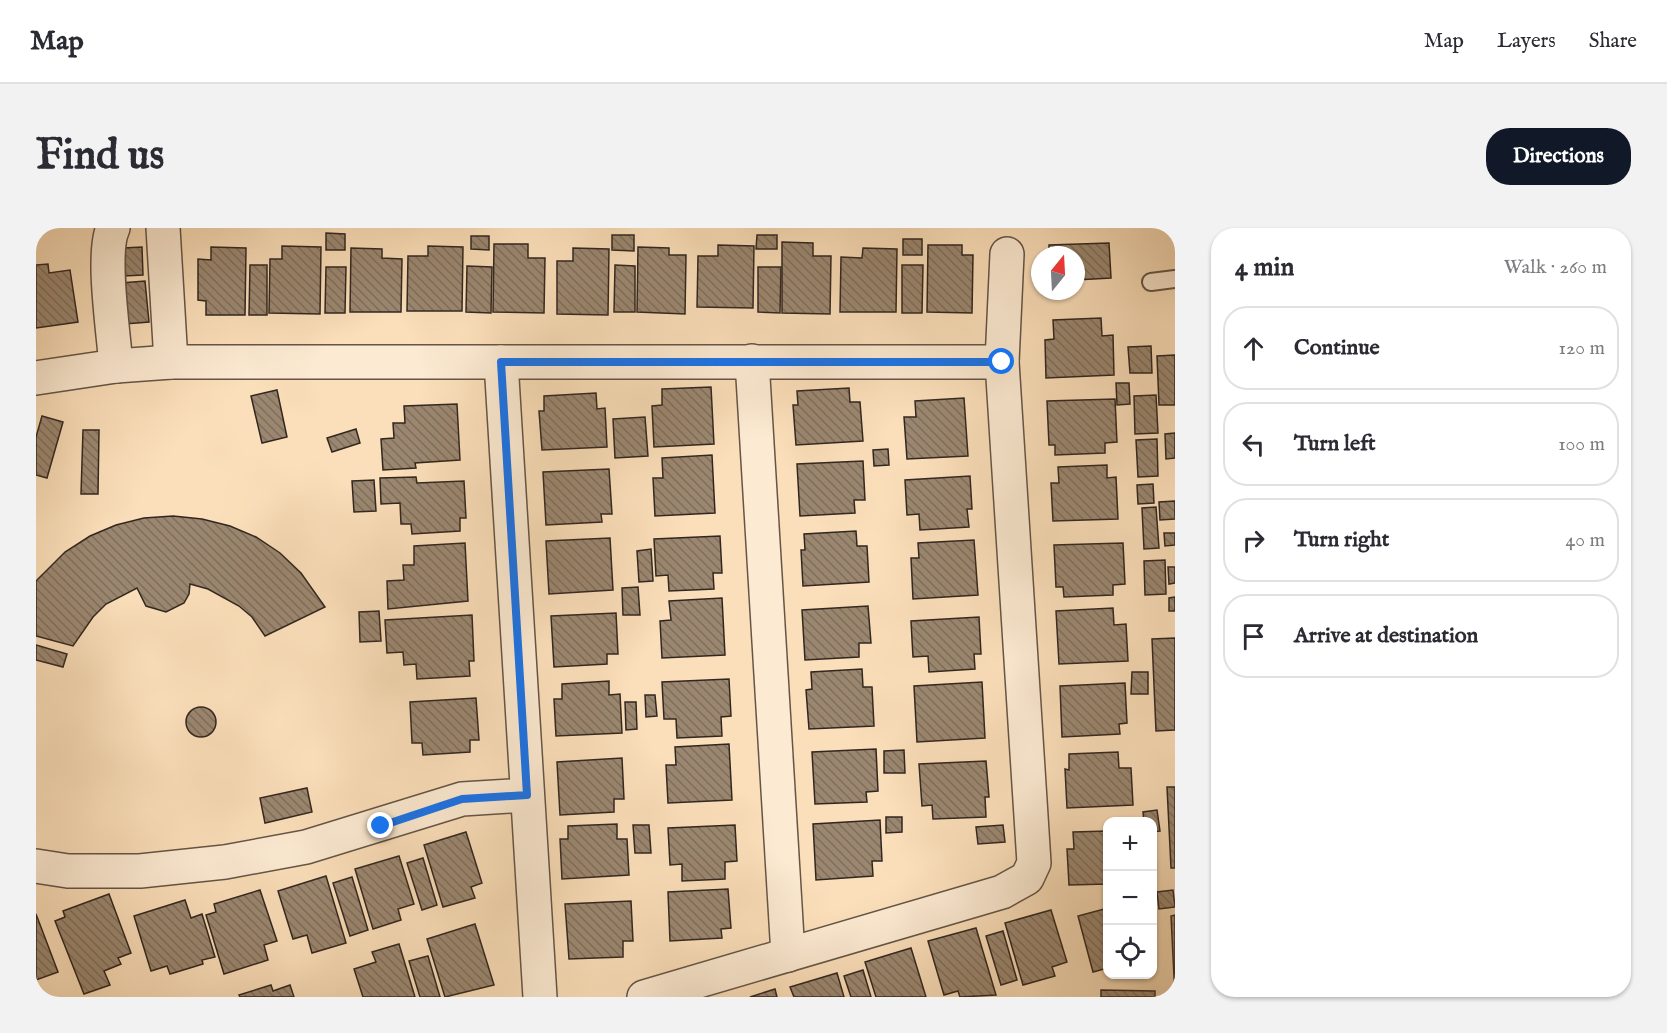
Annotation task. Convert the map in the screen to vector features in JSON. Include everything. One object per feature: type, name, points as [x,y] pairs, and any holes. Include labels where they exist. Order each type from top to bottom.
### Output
[{"type":"street","points":[[113,228],[109,248],[116,366]]},
{"type":"street","points":[[163,228],[171,362]]},
{"type":"street","points":[[644,997],[1002,892],[1027,878],[1034,864],[1002,362],[1007,254]]},
{"type":"street","points":[[752,361],[788,955]]},
{"type":"street","points":[[36,378],[116,366],[171,362],[1002,362]]},
{"type":"street","points":[[501,362],[540,997]]},
{"type":"street","points":[[36,866],[68,871],[140,871],[225,862],[306,847],[462,799],[527,795]]},
{"type":"lane","points":[[1151,282],[1175,279]]},
{"type":"building","points":[[326,233],[345,234],[345,250],[326,250]]},
{"type":"building","points":[[612,235],[634,235],[634,251],[612,250]]},
{"type":"building","points":[[757,235],[777,235],[777,249],[756,249]]},
{"type":"building","points":[[471,236],[489,236],[489,250],[471,249]]},
{"type":"building","points":[[903,239],[922,239],[922,255],[903,255]]},
{"type":"building","points":[[782,242],[813,243],[813,256],[831,256],[830,314],[782,313]]},
{"type":"building","points":[[1109,243],[1111,278],[1085,279],[1085,246],[1049,245]]},
{"type":"building","points":[[494,244],[528,244],[528,258],[545,258],[544,313],[493,312]]},
{"type":"building","points":[[718,245],[754,246],[753,308],[697,307],[698,256],[718,256]]},
{"type":"building","points":[[928,245],[962,245],[962,255],[973,255],[972,313],[927,312]]},
{"type":"building","points":[[282,246],[321,247],[320,314],[269,313],[270,259],[282,259]]},
{"type":"building","points":[[428,246],[463,247],[462,311],[407,311],[408,256],[428,256]]},
{"type":"building","points":[[142,247],[143,275],[124,276],[123,248]]},
{"type":"building","points":[[211,247],[246,248],[245,315],[206,315],[206,301],[198,300],[198,259],[211,260]]},
{"type":"building","points":[[638,247],[669,248],[669,255],[686,255],[685,314],[637,312]]},
{"type":"building","points":[[351,248],[382,249],[382,258],[402,259],[401,312],[350,312]]},
{"type":"building","points":[[573,248],[609,249],[608,315],[557,314],[557,261],[573,261]]},
{"type":"building","points":[[863,248],[897,249],[896,312],[840,312],[841,257],[862,258]]},
{"type":"building","points":[[48,264],[49,273],[70,270],[78,322],[36,328],[36,265]]},
{"type":"building","points":[[250,265],[267,265],[267,315],[249,315]]},
{"type":"building","points":[[615,265],[635,266],[635,312],[614,312]]},
{"type":"building","points":[[902,265],[923,265],[922,313],[902,313]]},
{"type":"building","points":[[467,266],[492,267],[491,313],[466,312]]},
{"type":"building","points":[[326,267],[346,267],[345,313],[325,313]]},
{"type":"building","points":[[758,267],[781,267],[780,313],[758,312]]},
{"type":"building","points":[[145,281],[149,322],[125,324],[121,283]]},
{"type":"building","points":[[1101,318],[1102,336],[1113,335],[1114,375],[1046,378],[1045,340],[1054,339],[1053,320]]},
{"type":"building","points":[[1151,346],[1152,373],[1130,373],[1128,347]]},
{"type":"building","points":[[1175,355],[1175,405],[1159,405],[1157,356]]},
{"type":"building","points":[[1116,383],[1129,383],[1130,404],[1117,405]]},
{"type":"building","points":[[711,387],[714,444],[654,447],[652,406],[662,405],[662,389]]},
{"type":"building","points":[[849,388],[850,402],[860,402],[863,441],[796,445],[793,405],[798,405],[797,391]]},
{"type":"building","points":[[277,390],[287,437],[262,443],[251,396]]},
{"type":"building","points":[[596,393],[597,409],[605,408],[607,447],[542,450],[539,411],[544,411],[544,396]]},
{"type":"building","points":[[1156,395],[1158,433],[1135,434],[1134,396]]},
{"type":"building","points":[[964,398],[968,456],[907,459],[904,417],[916,417],[915,401]]},
{"type":"building","points":[[1115,399],[1117,442],[1105,443],[1105,453],[1055,455],[1055,445],[1049,445],[1047,401]]},
{"type":"building","points":[[457,404],[460,460],[415,463],[416,468],[383,470],[381,439],[394,438],[393,423],[405,423],[404,406]]},
{"type":"building","points":[[42,416],[63,422],[47,478],[36,475],[36,437]]},
{"type":"building","points":[[645,417],[648,456],[615,458],[613,419]]},
{"type":"building","points":[[356,429],[360,443],[332,452],[327,438]]},
{"type":"building","points":[[83,430],[99,430],[98,494],[81,494]]},
{"type":"building","points":[[1175,433],[1175,458],[1166,459],[1165,434]]},
{"type":"building","points":[[1157,439],[1158,476],[1138,477],[1136,440]]},
{"type":"building","points":[[888,449],[889,465],[874,466],[873,450]]},
{"type":"building","points":[[712,455],[715,513],[655,516],[653,478],[663,478],[662,458]]},
{"type":"building","points":[[863,461],[865,500],[854,500],[855,513],[800,516],[797,464]]},
{"type":"building","points":[[1107,465],[1107,478],[1116,477],[1118,519],[1053,521],[1051,483],[1059,483],[1058,467]]},
{"type":"building","points":[[609,469],[612,514],[601,514],[602,522],[546,525],[543,472]]},
{"type":"building","points":[[970,476],[972,509],[967,509],[969,527],[920,530],[919,514],[907,515],[905,480]]},
{"type":"building","points":[[416,477],[417,483],[464,481],[466,518],[460,518],[460,531],[412,534],[411,524],[401,524],[400,503],[381,504],[380,478]]},
{"type":"building","points":[[374,480],[376,511],[354,512],[352,481]]},
{"type":"building","points":[[1153,484],[1154,503],[1138,504],[1137,485]]},
{"type":"building","points":[[1175,501],[1175,519],[1160,520],[1159,502]]},
{"type":"building","points":[[1156,507],[1159,548],[1144,549],[1142,508]]},
{"type":"building","points":[[173,516],[202,519],[230,526],[256,537],[280,553],[301,573],[325,607],[265,636],[252,617],[239,606],[208,589],[190,584],[189,594],[184,603],[166,612],[146,606],[137,588],[106,604],[93,617],[73,646],[36,636],[36,581],[65,552],[90,536],[116,525],[144,518]]},
{"type":"building","points":[[856,531],[857,546],[867,546],[869,582],[803,586],[801,550],[805,550],[804,534]]},
{"type":"building","points":[[1164,533],[1175,533],[1175,545],[1165,546]]},
{"type":"building","points":[[720,536],[722,573],[713,573],[714,589],[669,591],[668,575],[656,576],[654,539]]},
{"type":"building","points":[[610,538],[613,590],[549,594],[546,541]]},
{"type":"building","points":[[974,540],[978,595],[913,599],[911,558],[919,558],[918,543]]},
{"type":"building","points":[[465,543],[468,601],[388,609],[387,581],[404,580],[403,565],[414,565],[414,546]]},
{"type":"building","points":[[1123,543],[1125,584],[1113,585],[1113,595],[1064,597],[1063,587],[1056,587],[1054,545]]},
{"type":"building","points":[[651,549],[653,581],[639,582],[637,551]]},
{"type":"building","points":[[1165,560],[1166,594],[1145,595],[1144,561]]},
{"type":"building","points":[[1168,567],[1175,567],[1175,583],[1169,584]]},
{"type":"building","points":[[638,587],[640,615],[623,615],[622,588]]},
{"type":"building","points":[[1175,597],[1175,611],[1169,611],[1169,598]]},
{"type":"building","points":[[722,598],[725,655],[662,658],[660,621],[671,620],[669,601]]},
{"type":"building","points":[[868,606],[871,643],[859,643],[859,657],[805,660],[802,610]]},
{"type":"building","points":[[1113,608],[1114,625],[1126,624],[1128,661],[1059,664],[1056,611]]},
{"type":"building","points":[[379,611],[381,641],[360,642],[359,612]]},
{"type":"building","points":[[616,613],[618,654],[607,654],[607,664],[554,667],[551,616]]},
{"type":"building","points":[[472,615],[474,661],[469,661],[470,676],[417,679],[416,664],[404,665],[403,652],[387,653],[385,620]]},
{"type":"building","points":[[979,617],[981,654],[974,654],[975,669],[929,672],[928,656],[913,657],[911,621]]},
{"type":"building","points":[[1175,638],[1175,730],[1156,731],[1152,639]]},
{"type":"building","points":[[36,645],[67,654],[63,667],[36,660]]},
{"type":"building","points":[[862,669],[863,687],[872,687],[874,726],[809,729],[806,690],[812,689],[811,672]]},
{"type":"building","points":[[1132,672],[1148,672],[1148,694],[1131,694]]},
{"type":"building","points":[[729,679],[731,716],[721,717],[722,736],[677,738],[676,719],[664,719],[662,682]]},
{"type":"building","points":[[609,681],[609,695],[620,694],[622,733],[556,736],[554,699],[562,699],[562,684]]},
{"type":"building","points":[[982,682],[985,738],[917,742],[914,686]]},
{"type":"building","points":[[1125,683],[1127,723],[1119,724],[1120,734],[1062,737],[1060,686]]},
{"type":"building","points":[[645,695],[655,695],[657,716],[646,717]]},
{"type":"building","points":[[476,698],[479,740],[470,740],[470,752],[423,755],[422,743],[412,743],[410,702]]},
{"type":"building","points":[[625,702],[636,702],[637,729],[626,730]]},
{"type":"building","points":[[201,707],[212,711],[216,722],[212,733],[201,737],[190,733],[186,722],[190,711]]},
{"type":"building","points":[[729,744],[732,800],[668,803],[666,765],[676,765],[675,747]]},
{"type":"building","points":[[876,749],[878,791],[866,792],[867,802],[815,804],[812,752]]},
{"type":"building","points":[[904,750],[905,773],[884,773],[884,751]]},
{"type":"building","points":[[1118,752],[1119,768],[1131,768],[1133,805],[1067,808],[1065,769],[1069,770],[1069,754]]},
{"type":"building","points":[[622,758],[624,799],[614,799],[614,812],[560,815],[557,762]]},
{"type":"building","points":[[986,761],[989,797],[985,797],[986,817],[933,819],[932,805],[922,806],[919,764]]},
{"type":"building","points":[[1167,787],[1175,787],[1175,868],[1171,868]]},
{"type":"building","points":[[307,788],[312,812],[265,823],[260,798]]},
{"type":"building","points":[[1157,810],[1160,831],[1157,831],[1157,817],[1144,817],[1143,812]]},
{"type":"building","points":[[886,817],[902,817],[902,832],[886,833]]},
{"type":"building","points":[[880,820],[882,861],[872,861],[873,876],[816,880],[813,824]]},
{"type":"building","points":[[617,824],[617,839],[627,839],[629,875],[562,879],[560,839],[568,839],[568,826]]},
{"type":"building","points":[[633,825],[649,825],[651,853],[635,853]]},
{"type":"building","points":[[735,825],[737,861],[725,862],[725,879],[682,881],[682,864],[670,865],[668,828]]},
{"type":"building","points":[[1003,825],[1005,842],[978,844],[976,827]]},
{"type":"building","points":[[1103,831],[1103,884],[1069,885],[1067,849],[1074,849],[1073,832]]},
{"type":"building","points":[[466,832],[482,883],[471,887],[475,898],[443,907],[424,845]]},
{"type":"building","points":[[399,856],[414,904],[398,909],[401,920],[373,929],[355,869]]},
{"type":"building","points":[[423,858],[437,905],[422,910],[407,863]]},
{"type":"building","points":[[326,876],[346,943],[312,953],[307,935],[293,939],[278,891]]},
{"type":"building","points":[[352,877],[368,930],[350,936],[333,883]]},
{"type":"building","points":[[728,889],[731,928],[721,929],[722,938],[670,941],[668,892]]},
{"type":"building","points":[[260,890],[277,941],[264,945],[268,960],[224,974],[206,915],[216,912],[214,904]]},
{"type":"building","points":[[1173,890],[1175,907],[1159,909],[1157,892]]},
{"type":"building","points":[[109,894],[131,953],[118,958],[121,964],[104,971],[110,985],[84,994],[55,921],[65,917],[63,911]]},
{"type":"building","points":[[185,900],[191,918],[202,914],[215,957],[202,960],[203,964],[170,974],[167,966],[151,971],[134,916]]},
{"type":"building","points":[[631,901],[633,941],[623,941],[623,957],[569,959],[565,904]]},
{"type":"building","points":[[1103,909],[1103,969],[1093,972],[1078,916]]},
{"type":"building","points":[[1051,910],[1067,962],[1052,967],[1055,976],[1023,985],[1005,923]]},
{"type":"building","points":[[36,914],[58,972],[36,980]]},
{"type":"building","points":[[1175,915],[1175,997],[1171,916]]},
{"type":"building","points":[[475,924],[494,985],[445,997],[427,939]]},
{"type":"building","points":[[976,928],[996,995],[960,997],[958,991],[944,995],[928,941]]},
{"type":"building","points":[[1003,931],[1017,980],[1001,985],[986,936]]},
{"type":"building","points":[[399,944],[415,997],[363,997],[354,969],[376,962],[372,952]]},
{"type":"building","points":[[911,948],[926,997],[876,997],[865,962]]},
{"type":"building","points":[[428,956],[440,997],[420,997],[409,961]]},
{"type":"building","points":[[863,970],[871,997],[851,997],[844,976]]},
{"type":"building","points":[[837,973],[844,997],[794,997],[790,987]]},
{"type":"building","points":[[271,985],[273,991],[290,985],[294,997],[240,997],[239,995]]},
{"type":"building","points":[[775,989],[777,997],[750,997]]},
{"type":"building","points":[[1101,990],[1155,991],[1155,997],[1101,997]]},
{"type":"route","points":[[381,826],[435,806],[462,799],[527,795],[501,362],[1002,362]]}]
